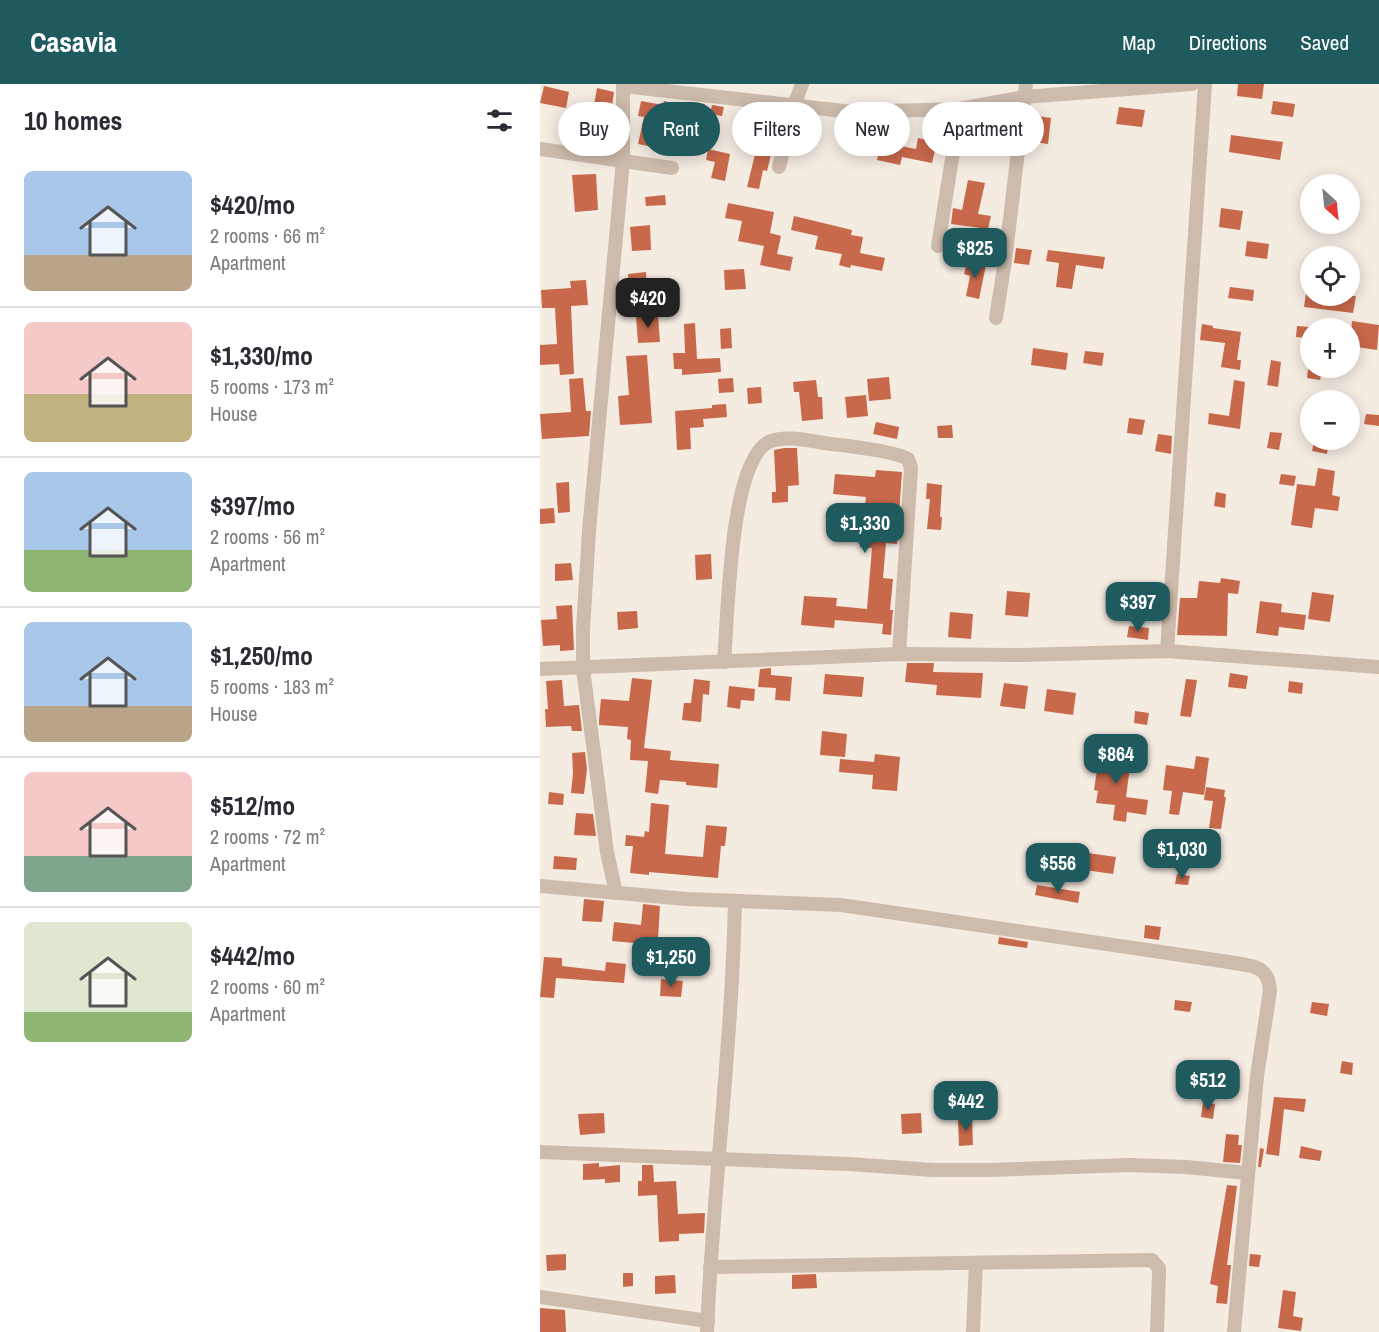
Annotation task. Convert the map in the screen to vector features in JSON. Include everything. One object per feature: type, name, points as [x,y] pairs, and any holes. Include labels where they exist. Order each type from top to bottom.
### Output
[{"type":"street","points":[[795,102],[802,84]]},
{"type":"street","points":[[984,102],[1025,90],[1192,84]]},
{"type":"street","points":[[1167,651],[1205,84]]},
{"type":"street","points":[[616,893],[607,852],[583,669],[588,543],[623,161],[623,85],[761,102]]},
{"type":"street","points":[[996,318],[1025,90]]},
{"type":"street","points":[[822,109],[852,112],[922,110]]},
{"type":"street","points":[[540,148],[672,168]]},
{"type":"street","points":[[779,167],[782,156]]},
{"type":"street","points":[[938,246],[952,156]]},
{"type":"street","points":[[724,662],[738,505],[748,470],[758,451],[767,443],[780,439],[856,447],[908,459],[911,468],[899,654]]},
{"type":"street","points":[[540,669],[899,654],[1022,655],[1167,651],[1379,667]]},
{"type":"street","points":[[540,886],[687,899],[841,905],[1258,968],[1268,975],[1270,991],[1257,1076],[1234,1332]]},
{"type":"street","points":[[540,1297],[707,1326],[733,986],[735,901]]},
{"type":"street","points":[[540,1152],[849,1164],[933,1170],[1130,1165],[1248,1173]]},
{"type":"street","points":[[710,1267],[1152,1260],[1159,1268],[1157,1332]]},
{"type":"street","points":[[973,1332],[976,1263]]},
{"type":"building","points":[[1238,84],[1264,84],[1262,99],[1237,96]]},
{"type":"building","points":[[544,86],[569,92],[567,102],[558,102],[558,106],[540,103]]},
{"type":"building","points":[[597,88],[614,92],[613,102],[595,102]]},
{"type":"building","points":[[641,101],[646,102],[642,102],[642,117],[638,116]]},
{"type":"building","points":[[1273,101],[1295,104],[1293,117],[1271,114]]},
{"type":"building","points":[[720,106],[724,107],[722,116],[720,116]]},
{"type":"building","points":[[1119,107],[1145,110],[1142,127],[1116,124]]},
{"type":"building","points":[[1044,117],[1051,118],[1048,144],[1044,143]]},
{"type":"building","points":[[642,126],[642,145],[638,144]]},
{"type":"building","points":[[1231,135],[1283,142],[1280,160],[1229,152]]},
{"type":"building","points":[[918,138],[922,139],[922,156],[934,156],[932,163],[902,157],[900,165],[877,160],[878,156],[910,156],[910,148],[916,149]]},
{"type":"building","points":[[720,152],[730,154],[725,181],[711,178],[715,162],[706,160],[707,156],[720,156]]},
{"type":"building","points":[[755,156],[771,156],[767,171],[763,170],[759,189],[747,187]]},
{"type":"building","points":[[596,174],[598,210],[575,212],[572,175]]},
{"type":"building","points":[[968,180],[985,183],[978,214],[991,216],[988,229],[951,224],[953,208],[962,210]]},
{"type":"building","points":[[665,195],[666,205],[646,206],[645,197]]},
{"type":"building","points":[[728,203],[774,212],[770,233],[781,236],[777,254],[793,257],[790,271],[760,265],[764,246],[738,241],[742,221],[725,218]]},
{"type":"building","points":[[1221,208],[1243,211],[1240,230],[1219,227]]},
{"type":"building","points":[[794,216],[852,230],[851,235],[863,237],[860,253],[885,258],[882,271],[839,265],[842,254],[815,249],[818,236],[791,230]]},
{"type":"building","points":[[650,225],[651,250],[632,251],[630,227]]},
{"type":"building","points":[[1247,241],[1269,244],[1267,259],[1245,256]]},
{"type":"building","points":[[1016,248],[1032,250],[1029,265],[1014,263]]},
{"type":"building","points":[[1048,250],[1105,257],[1103,269],[1076,265],[1072,289],[1056,287],[1059,263],[1046,261]]},
{"type":"building","points":[[967,262],[986,265],[979,299],[966,296],[970,276],[964,274]]},
{"type":"building","points":[[744,269],[746,289],[725,290],[724,270]]},
{"type":"building","points":[[646,272],[647,293],[629,294],[628,274]]},
{"type":"building","points":[[586,280],[588,305],[571,306],[574,374],[560,375],[559,364],[540,365],[540,345],[557,344],[555,308],[542,308],[541,290],[571,288],[570,281]]},
{"type":"building","points":[[1230,287],[1254,290],[1253,301],[1228,298]]},
{"type":"building","points":[[1304,306],[1354,306],[1353,313]]},
{"type":"building","points":[[658,315],[660,342],[638,343],[636,317]]},
{"type":"building","points":[[1360,322],[1379,325],[1377,350],[1360,347]]},
{"type":"building","points":[[695,323],[697,359],[720,358],[721,372],[682,375],[682,369],[674,369],[673,353],[685,353],[684,324]]},
{"type":"building","points":[[1202,324],[1241,332],[1237,360],[1241,360],[1240,370],[1221,367],[1225,343],[1200,340]]},
{"type":"building","points":[[1297,326],[1300,326],[1300,337],[1296,337]]},
{"type":"building","points":[[731,328],[732,348],[721,349],[720,329]]},
{"type":"building","points":[[1033,348],[1068,353],[1066,370],[1031,365]]},
{"type":"building","points":[[1085,351],[1104,353],[1102,366],[1083,363]]},
{"type":"building","points":[[647,355],[652,423],[620,425],[618,396],[629,395],[626,356]]},
{"type":"building","points":[[1271,360],[1281,362],[1278,387],[1267,385]]},
{"type":"building","points":[[889,377],[891,399],[869,401],[867,379]]},
{"type":"building","points":[[583,378],[586,411],[591,411],[589,436],[542,439],[540,414],[571,412],[569,379]]},
{"type":"building","points":[[733,378],[734,392],[719,393],[718,379]]},
{"type":"building","points":[[816,380],[818,397],[822,397],[823,419],[802,421],[799,392],[794,392],[793,382]]},
{"type":"building","points":[[1234,380],[1245,382],[1240,429],[1208,424],[1209,413],[1229,416]]},
{"type":"building","points":[[761,387],[762,403],[748,404],[747,388]]},
{"type":"building","points":[[866,395],[868,416],[847,418],[845,397]]},
{"type":"building","points":[[726,404],[727,417],[703,419],[704,427],[690,428],[691,449],[677,450],[675,411],[712,408],[712,405]]},
{"type":"building","points":[[1366,414],[1379,415],[1379,426],[1364,424]]},
{"type":"building","points":[[1129,418],[1145,420],[1142,435],[1127,433]]},
{"type":"building","points":[[876,422],[899,427],[897,439],[873,434]]},
{"type":"building","points":[[952,425],[953,438],[938,438],[937,426]]},
{"type":"building","points":[[1270,432],[1282,433],[1279,450],[1267,448]]},
{"type":"building","points":[[1158,434],[1172,436],[1171,454],[1155,451]]},
{"type":"building","points":[[797,448],[799,485],[788,486],[788,502],[772,503],[772,492],[776,492],[774,450]]},
{"type":"building","points":[[1312,450],[1328,450],[1327,454]]},
{"type":"building","points":[[1318,468],[1335,471],[1332,495],[1340,497],[1338,511],[1315,508],[1312,528],[1291,525],[1297,484],[1315,486]]},
{"type":"building","points":[[876,470],[902,472],[897,544],[886,543],[883,578],[893,579],[890,610],[893,610],[891,635],[882,634],[883,624],[835,620],[834,628],[801,625],[804,596],[837,598],[836,606],[867,609],[872,548],[860,547],[861,531],[881,532],[883,507],[865,506],[866,497],[833,494],[835,474],[875,477]]},
{"type":"building","points":[[1281,474],[1296,476],[1294,486],[1279,484]]},
{"type":"building","points":[[569,482],[570,512],[558,513],[556,483]]},
{"type":"building","points":[[927,483],[942,485],[941,530],[927,529],[930,499],[926,499]]},
{"type":"building","points":[[1216,492],[1226,494],[1225,508],[1214,506]]},
{"type":"building","points":[[554,508],[555,523],[540,524],[540,509]]},
{"type":"building","points":[[711,554],[712,579],[696,580],[695,555]]},
{"type":"building","points":[[571,563],[573,580],[555,581],[555,564]]},
{"type":"building","points":[[1221,578],[1240,581],[1238,594],[1228,593],[1227,636],[1177,635],[1180,598],[1197,598],[1199,581],[1220,583]]},
{"type":"building","points":[[1007,591],[1030,593],[1028,617],[1005,615]]},
{"type":"building","points":[[1312,592],[1334,595],[1330,622],[1308,619]]},
{"type":"building","points":[[1260,601],[1282,604],[1281,612],[1306,615],[1304,630],[1279,627],[1278,636],[1256,633]]},
{"type":"building","points":[[572,605],[574,650],[560,651],[560,645],[543,646],[541,620],[557,619],[556,606]]},
{"type":"building","points":[[637,611],[638,628],[618,630],[617,612]]},
{"type":"building","points":[[950,612],[973,614],[971,639],[948,637]]},
{"type":"building","points":[[1129,626],[1149,628],[1148,640],[1127,637]]},
{"type":"building","points":[[907,663],[934,663],[933,672],[983,673],[981,698],[936,695],[937,685],[905,682]]},
{"type":"building","points":[[771,668],[771,675],[792,677],[790,701],[775,700],[776,688],[758,687],[760,669]]},
{"type":"building","points":[[1230,673],[1248,676],[1246,689],[1228,687]]},
{"type":"building","points":[[825,674],[864,677],[862,697],[823,694]]},
{"type":"building","points":[[632,678],[652,680],[644,748],[671,751],[670,760],[719,764],[717,788],[660,780],[658,794],[645,792],[648,761],[630,760],[631,740],[627,739],[628,727],[599,725],[601,699],[629,701]]},
{"type":"building","points":[[694,679],[710,681],[709,695],[703,694],[701,722],[682,720],[684,703],[691,703]]},
{"type":"building","points":[[1186,679],[1197,680],[1191,717],[1180,716]]},
{"type":"building","points":[[562,680],[564,706],[579,705],[582,731],[572,731],[571,726],[546,727],[545,709],[548,709],[546,681]]},
{"type":"building","points":[[1289,681],[1303,683],[1302,694],[1288,692]]},
{"type":"building","points":[[1004,683],[1028,686],[1025,709],[1000,706]]},
{"type":"building","points":[[729,686],[755,689],[754,701],[741,700],[740,709],[727,707]]},
{"type":"building","points":[[1047,689],[1076,693],[1073,715],[1044,711]]},
{"type":"building","points":[[1135,711],[1149,713],[1147,725],[1134,723]]},
{"type":"building","points":[[822,731],[847,734],[845,757],[820,755]]},
{"type":"building","points":[[1097,749],[1118,752],[1117,757],[1131,759],[1126,797],[1148,800],[1146,815],[1127,812],[1126,822],[1113,820],[1115,805],[1096,803],[1098,791],[1094,790],[1098,763],[1095,763]]},
{"type":"building","points":[[585,752],[587,769],[584,794],[571,793],[572,753]]},
{"type":"building","points":[[875,754],[900,757],[897,791],[872,789],[873,775],[839,772],[840,759],[874,762]]},
{"type":"building","points":[[1196,756],[1209,758],[1204,795],[1183,792],[1179,815],[1169,814],[1172,791],[1163,790],[1166,765],[1194,769]]},
{"type":"building","points":[[1206,787],[1225,790],[1221,829],[1209,828],[1213,801],[1204,800]]},
{"type":"building","points":[[549,792],[564,794],[563,805],[548,804]]},
{"type":"building","points":[[651,803],[669,805],[665,854],[703,857],[706,825],[727,827],[725,846],[721,846],[718,878],[649,872],[649,875],[630,873],[633,846],[625,846],[626,835],[644,837],[645,831],[649,832]]},
{"type":"building","points":[[576,813],[593,814],[596,836],[574,835]]},
{"type":"building","points":[[1178,839],[1193,841],[1192,851],[1176,849]]},
{"type":"building","points":[[1081,852],[1116,857],[1113,874],[1078,869]]},
{"type":"building","points":[[554,856],[577,858],[576,870],[553,869]]},
{"type":"building","points":[[1177,874],[1190,876],[1188,885],[1175,884]]},
{"type":"building","points":[[1037,885],[1080,892],[1078,903],[1035,895]]},
{"type":"building","points":[[584,899],[604,901],[602,922],[582,921]]},
{"type":"building","points":[[643,904],[660,906],[658,938],[662,938],[660,956],[644,955],[645,944],[612,941],[614,922],[641,925]]},
{"type":"building","points":[[1145,925],[1161,927],[1159,940],[1144,938]]},
{"type":"building","points":[[999,937],[1028,942],[1027,948],[998,944]]},
{"type":"building","points":[[544,957],[562,958],[562,966],[605,971],[606,962],[626,964],[624,983],[556,978],[554,998],[540,997]]},
{"type":"building","points":[[661,979],[683,981],[681,997],[660,996]]},
{"type":"building","points":[[1175,1000],[1192,1002],[1190,1012],[1174,1010]]},
{"type":"building","points":[[1312,1002],[1329,1004],[1327,1016],[1310,1013]]},
{"type":"building","points":[[1342,1061],[1353,1063],[1352,1075],[1340,1073]]},
{"type":"building","points":[[1274,1097],[1306,1099],[1304,1112],[1284,1109],[1279,1156],[1266,1154]]},
{"type":"building","points":[[1203,1103],[1215,1104],[1213,1119],[1201,1117]]},
{"type":"building","points":[[604,1113],[605,1133],[580,1135],[578,1114]]},
{"type":"building","points":[[921,1113],[922,1133],[902,1134],[901,1114]]},
{"type":"building","points":[[972,1119],[973,1145],[959,1146],[958,1120]]},
{"type":"building","points":[[1226,1134],[1239,1135],[1238,1145],[1242,1145],[1240,1163],[1223,1162]]},
{"type":"building","points":[[1301,1146],[1322,1151],[1320,1161],[1299,1158]]},
{"type":"building","points":[[1260,1148],[1264,1149],[1261,1167],[1258,1167]]},
{"type":"building","points":[[599,1163],[599,1167],[620,1165],[620,1182],[605,1183],[605,1179],[583,1180],[583,1164]]},
{"type":"building","points":[[642,1165],[653,1165],[654,1182],[676,1181],[678,1214],[705,1213],[704,1233],[679,1234],[679,1241],[659,1242],[657,1195],[638,1196],[638,1181],[642,1181]]},
{"type":"building","points":[[1227,1185],[1237,1186],[1227,1265],[1231,1265],[1227,1304],[1216,1303],[1218,1286],[1210,1284]]},
{"type":"building","points":[[566,1254],[566,1270],[547,1271],[546,1255]]},
{"type":"building","points":[[1250,1254],[1261,1255],[1259,1267],[1249,1266]]},
{"type":"building","points":[[623,1273],[633,1273],[633,1286],[623,1287]]},
{"type":"building","points":[[816,1274],[817,1288],[792,1289],[792,1275]]},
{"type":"building","points":[[675,1275],[676,1293],[655,1294],[655,1276]]},
{"type":"building","points":[[1283,1290],[1296,1292],[1293,1316],[1303,1318],[1301,1331],[1278,1328]]},
{"type":"building","points":[[540,1308],[565,1310],[566,1332],[540,1332]]}]
